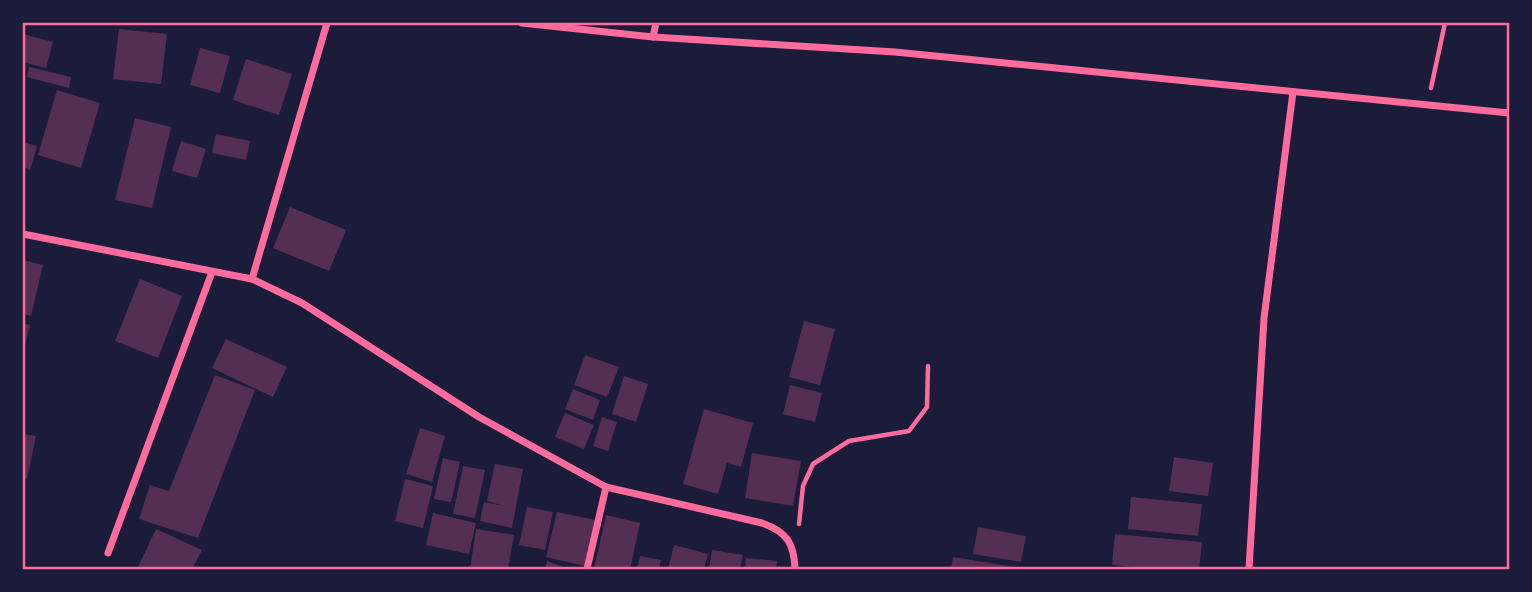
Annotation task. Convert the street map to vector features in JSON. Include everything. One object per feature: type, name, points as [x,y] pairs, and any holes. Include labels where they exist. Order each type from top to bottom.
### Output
[{"type":"street","points":[[252,279],[327,23]]},
{"type":"street","points":[[522,23],[653,37],[895,52],[1509,113]]},
{"type":"street","points":[[653,37],[656,23]]},
{"type":"street","points":[[1249,569],[1264,318],[1293,92]]},
{"type":"street","points":[[23,234],[252,279],[302,303],[478,416],[606,487],[780,529],[791,546],[795,569]]},
{"type":"street","points":[[108,553],[212,272]]},
{"type":"street","points":[[587,569],[606,487]]},
{"type":"path","points":[[1428,103],[1446,23]]},
{"type":"path","points":[[799,526],[803,486],[813,464],[849,441],[909,430],[927,407],[928,366]]},
{"type":"building","points":[[119,29],[167,34],[161,84],[113,79]]},
{"type":"building","points":[[23,34],[53,42],[46,68],[23,62]]},
{"type":"building","points":[[200,48],[230,56],[220,93],[190,85]]},
{"type":"building","points":[[246,59],[292,74],[279,115],[233,100]]},
{"type":"building","points":[[29,67],[71,77],[69,88],[27,77]]},
{"type":"building","points":[[57,90],[100,103],[81,168],[38,155]]},
{"type":"building","points":[[135,118],[171,127],[152,208],[115,200]]},
{"type":"building","points":[[216,134],[250,141],[246,160],[212,153]]},
{"type":"building","points":[[181,141],[206,149],[197,178],[172,171]]},
{"type":"building","points":[[23,142],[37,146],[30,170],[23,167]]},
{"type":"building","points":[[290,207],[346,230],[329,271],[273,248]]},
{"type":"building","points":[[23,260],[43,265],[31,316],[23,314]]},
{"type":"building","points":[[140,279],[182,296],[158,358],[115,341]]},
{"type":"building","points":[[804,321],[835,329],[820,385],[789,377]]},
{"type":"building","points":[[23,323],[30,325],[24,349],[23,349]]},
{"type":"building","points":[[226,339],[287,367],[273,397],[212,368]]},
{"type":"building","points":[[585,355],[619,367],[607,397],[574,385]]},
{"type":"building","points":[[215,375],[255,390],[198,538],[139,519],[150,485],[169,491]]},
{"type":"building","points":[[624,376],[648,384],[636,422],[612,414]]},
{"type":"building","points":[[790,385],[822,393],[815,422],[783,414]]},
{"type":"building","points":[[573,389],[600,400],[593,420],[565,409]]},
{"type":"building","points":[[704,409],[753,423],[741,467],[727,463],[718,494],[683,484]]},
{"type":"building","points":[[565,413],[594,425],[584,449],[555,437]]},
{"type":"building","points":[[602,417],[617,422],[608,451],[593,446]]},
{"type":"building","points":[[420,428],[445,436],[432,482],[406,474]]},
{"type":"building","points":[[23,434],[36,436],[27,479],[23,478]]},
{"type":"building","points":[[752,453],[801,461],[793,506],[745,498]]},
{"type":"building","points":[[1174,457],[1213,463],[1208,496],[1169,491]]},
{"type":"building","points":[[443,458],[460,462],[451,502],[434,499]]},
{"type":"building","points":[[495,464],[523,469],[512,528],[480,521],[484,502],[505,506],[487,501]]},
{"type":"building","points":[[463,466],[485,470],[475,518],[453,514]]},
{"type":"building","points":[[405,479],[433,486],[423,528],[395,521]]},
{"type":"building","points":[[1131,497],[1202,504],[1198,536],[1128,529]]},
{"type":"building","points":[[527,507],[553,512],[545,550],[519,545]]},
{"type":"building","points":[[557,512],[595,520],[585,566],[546,557]]},
{"type":"building","points":[[433,513],[476,523],[469,554],[426,545]]},
{"type":"building","points":[[606,515],[640,523],[630,569],[594,569]]},
{"type":"building","points":[[978,527],[1026,536],[1021,562],[973,554]]},
{"type":"building","points":[[156,529],[202,550],[192,569],[137,569]]},
{"type":"building","points":[[476,529],[514,535],[508,569],[470,569]]},
{"type":"building","points":[[1115,534],[1202,542],[1199,569],[1112,565]]},
{"type":"building","points":[[674,545],[708,554],[704,569],[668,569]]},
{"type":"building","points":[[712,550],[743,555],[740,569],[709,569]]},
{"type":"building","points":[[640,556],[661,560],[659,569],[637,569]]},
{"type":"building","points":[[953,557],[1015,567],[1015,569],[951,569]]},
{"type":"building","points":[[746,558],[777,561],[776,569],[745,569]]},
{"type":"building","points":[[547,561],[570,569],[545,569]]}]
